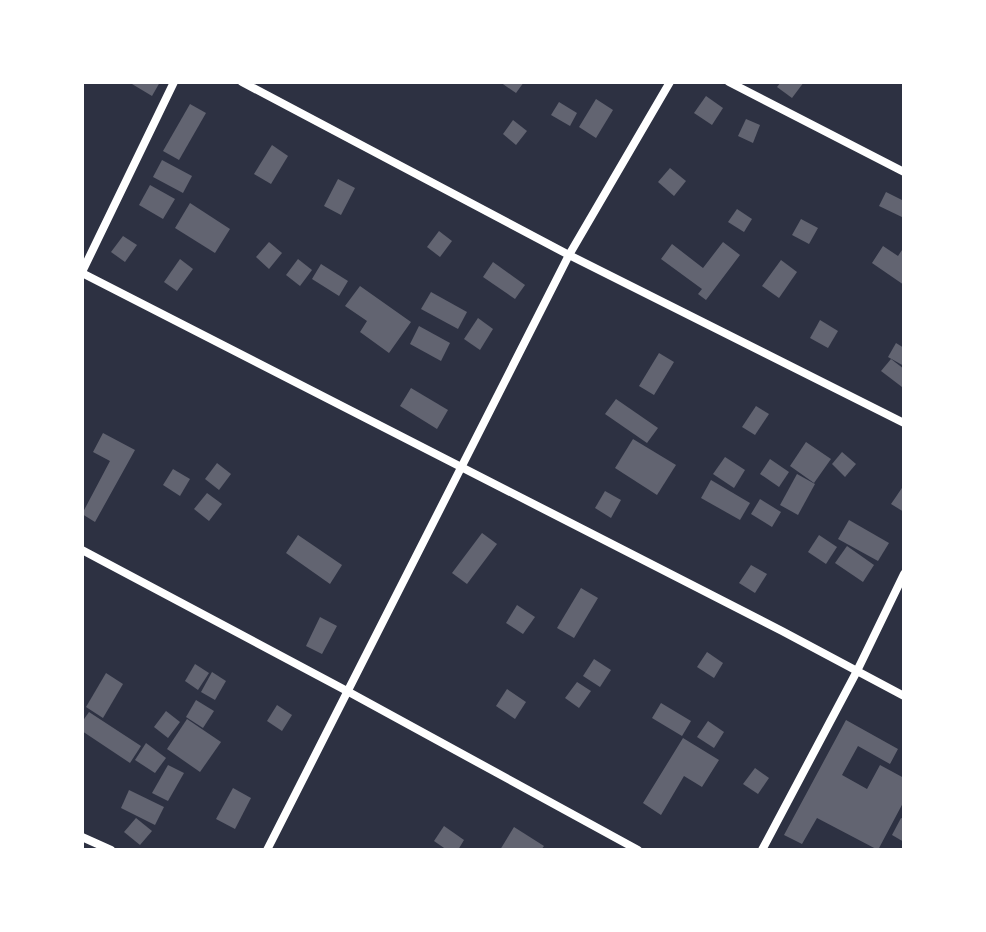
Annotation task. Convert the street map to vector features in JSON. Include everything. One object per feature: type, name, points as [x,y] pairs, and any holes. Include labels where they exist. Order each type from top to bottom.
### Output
[{"type":"street","points":[[174,82],[82,272],[904,696]]},
{"type":"street","points":[[242,82],[569,255],[904,423]]},
{"type":"street","points":[[267,850],[569,255],[670,82]]},
{"type":"street","points":[[729,82],[904,172]]},
{"type":"street","points":[[82,550],[638,850]]},
{"type":"street","points":[[762,850],[857,671],[904,574]]},
{"type":"street","points":[[82,837],[111,850]]},
{"type":"building","points":[[160,82],[152,96],[132,84]]},
{"type":"building","points":[[500,82],[524,82],[516,93]]},
{"type":"building","points":[[781,82],[804,82],[792,98],[777,87]]},
{"type":"building","points":[[706,96],[723,108],[712,125],[694,113]]},
{"type":"building","points":[[596,99],[613,110],[596,138],[579,127]]},
{"type":"building","points":[[559,102],[577,113],[570,126],[551,115]]},
{"type":"building","points":[[190,104],[206,113],[179,160],[163,151]]},
{"type":"building","points":[[746,119],[760,125],[753,143],[738,136]]},
{"type":"building","points":[[513,120],[527,131],[516,145],[503,134]]},
{"type":"building","points":[[272,145],[288,156],[271,184],[254,174]]},
{"type":"building","points":[[162,160],[192,176],[183,193],[153,177]]},
{"type":"building","points":[[670,168],[686,181],[674,196],[658,182]]},
{"type":"building","points":[[338,179],[355,188],[341,215],[324,206]]},
{"type":"building","points":[[150,185],[175,199],[163,219],[139,205]]},
{"type":"building","points":[[886,192],[904,201],[904,218],[879,206]]},
{"type":"building","points":[[190,203],[230,229],[215,253],[175,228]]},
{"type":"building","points":[[737,209],[752,219],[744,232],[728,222]]},
{"type":"building","points":[[801,219],[818,228],[809,244],[792,235]]},
{"type":"building","points":[[439,231],[452,241],[440,257],[427,247]]},
{"type":"building","points":[[123,236],[137,245],[125,262],[111,252]]},
{"type":"building","points":[[269,242],[282,253],[269,269],[256,257]]},
{"type":"building","points":[[723,242],[740,255],[706,300],[698,294],[702,289],[661,259],[672,244],[703,268]]},
{"type":"building","points":[[883,246],[898,256],[904,247],[904,285],[872,263]]},
{"type":"building","points":[[180,259],[193,269],[177,291],[164,282]]},
{"type":"building","points":[[298,259],[312,270],[300,286],[286,275]]},
{"type":"building","points":[[781,260],[797,272],[779,298],[762,286]]},
{"type":"building","points":[[493,262],[525,285],[515,299],[483,277]]},
{"type":"building","points":[[321,264],[348,281],[339,296],[312,279]]},
{"type":"building","points":[[360,286],[411,322],[389,353],[360,332],[367,321],[345,306]]},
{"type":"building","points":[[431,292],[467,312],[458,329],[421,309]]},
{"type":"building","points":[[478,318],[493,329],[480,350],[464,339]]},
{"type":"building","points":[[820,320],[838,331],[828,348],[810,338]]},
{"type":"building","points":[[419,326],[450,343],[441,361],[410,344]]},
{"type":"building","points":[[896,343],[904,348],[904,366],[888,357]]},
{"type":"building","points":[[659,353],[674,362],[654,395],[639,386]]},
{"type":"building","points":[[891,359],[904,369],[902,387],[881,371]]},
{"type":"building","points":[[411,388],[448,410],[437,429],[400,406]]},
{"type":"building","points":[[616,399],[658,428],[647,443],[605,414]]},
{"type":"building","points":[[756,406],[769,414],[755,435],[742,427]]},
{"type":"building","points":[[103,433],[135,450],[95,522],[82,514],[110,461],[93,452]]},
{"type":"building","points":[[633,439],[676,465],[657,495],[615,468]]},
{"type":"building","points":[[806,442],[831,459],[814,483],[790,466]]},
{"type":"building","points":[[842,452],[856,464],[845,477],[832,464]]},
{"type":"building","points":[[725,457],[745,470],[734,488],[713,474]]},
{"type":"building","points":[[770,459],[789,472],[779,487],[760,474]]},
{"type":"building","points":[[217,463],[231,474],[219,490],[205,479]]},
{"type":"building","points":[[173,469],[190,479],[180,496],[163,485]]},
{"type":"building","points":[[797,474],[815,484],[798,515],[780,505]]},
{"type":"building","points":[[711,480],[750,503],[740,520],[701,498]]},
{"type":"building","points":[[904,485],[904,512],[891,504]]},
{"type":"building","points":[[605,491],[621,500],[611,518],[595,508]]},
{"type":"building","points":[[207,493],[222,504],[209,521],[194,509]]},
{"type":"building","points":[[760,499],[781,512],[772,527],[751,514]]},
{"type":"building","points":[[849,520],[889,543],[878,561],[838,539]]},
{"type":"building","points":[[482,533],[497,544],[467,584],[452,573]]},
{"type":"building","points":[[298,535],[342,565],[330,584],[286,553]]},
{"type":"building","points":[[819,535],[837,547],[826,564],[808,552]]},
{"type":"building","points":[[847,546],[874,565],[863,582],[835,563]]},
{"type":"building","points":[[751,565],[767,574],[755,593],[739,583]]},
{"type":"building","points":[[581,588],[598,598],[574,638],[557,628]]},
{"type":"building","points":[[517,605],[535,617],[523,634],[506,623]]},
{"type":"building","points":[[320,617],[337,626],[322,654],[306,646]]},
{"type":"building","points":[[707,652],[723,663],[714,678],[697,667]]},
{"type":"building","points":[[594,659],[611,670],[600,687],[583,676]]},
{"type":"building","points":[[195,664],[209,673],[198,690],[185,681]]},
{"type":"building","points":[[212,672],[226,681],[215,700],[201,692]]},
{"type":"building","points":[[106,673],[123,684],[103,718],[86,707]]},
{"type":"building","points":[[577,682],[591,691],[579,708],[565,698]]},
{"type":"building","points":[[507,689],[526,702],[515,719],[496,706]]},
{"type":"building","points":[[196,700],[214,711],[203,728],[186,717]]},
{"type":"building","points":[[661,703],[691,721],[682,736],[652,718]]},
{"type":"building","points":[[277,705],[292,715],[282,731],[267,721]]},
{"type":"building","points":[[166,711],[180,722],[168,738],[154,727]]},
{"type":"building","points":[[89,712],[141,746],[130,763],[82,731],[82,722]]},
{"type":"building","points":[[187,719],[221,742],[200,772],[167,749]]},
{"type":"building","points":[[846,720],[898,749],[890,764],[858,746],[842,775],[867,789],[880,765],[904,778],[904,801],[878,850],[817,818],[802,844],[784,835]]},
{"type":"building","points":[[708,721],[724,732],[714,748],[697,737]]},
{"type":"building","points":[[683,738],[719,760],[702,787],[684,776],[661,815],[643,803]]},
{"type":"building","points":[[146,743],[166,758],[155,773],[135,760]]},
{"type":"building","points":[[168,765],[184,773],[168,801],[152,793]]},
{"type":"building","points":[[755,768],[769,778],[758,794],[743,784]]},
{"type":"building","points":[[233,788],[251,798],[235,829],[216,819]]},
{"type":"building","points":[[129,790],[164,807],[155,825],[121,808]]},
{"type":"building","points":[[136,818],[152,831],[140,845],[124,832]]},
{"type":"building","points":[[901,818],[904,819],[904,842],[892,835]]},
{"type":"building","points":[[444,826],[464,840],[458,850],[447,850],[434,841]]},
{"type":"building","points":[[514,827],[544,846],[541,850],[500,850]]}]
